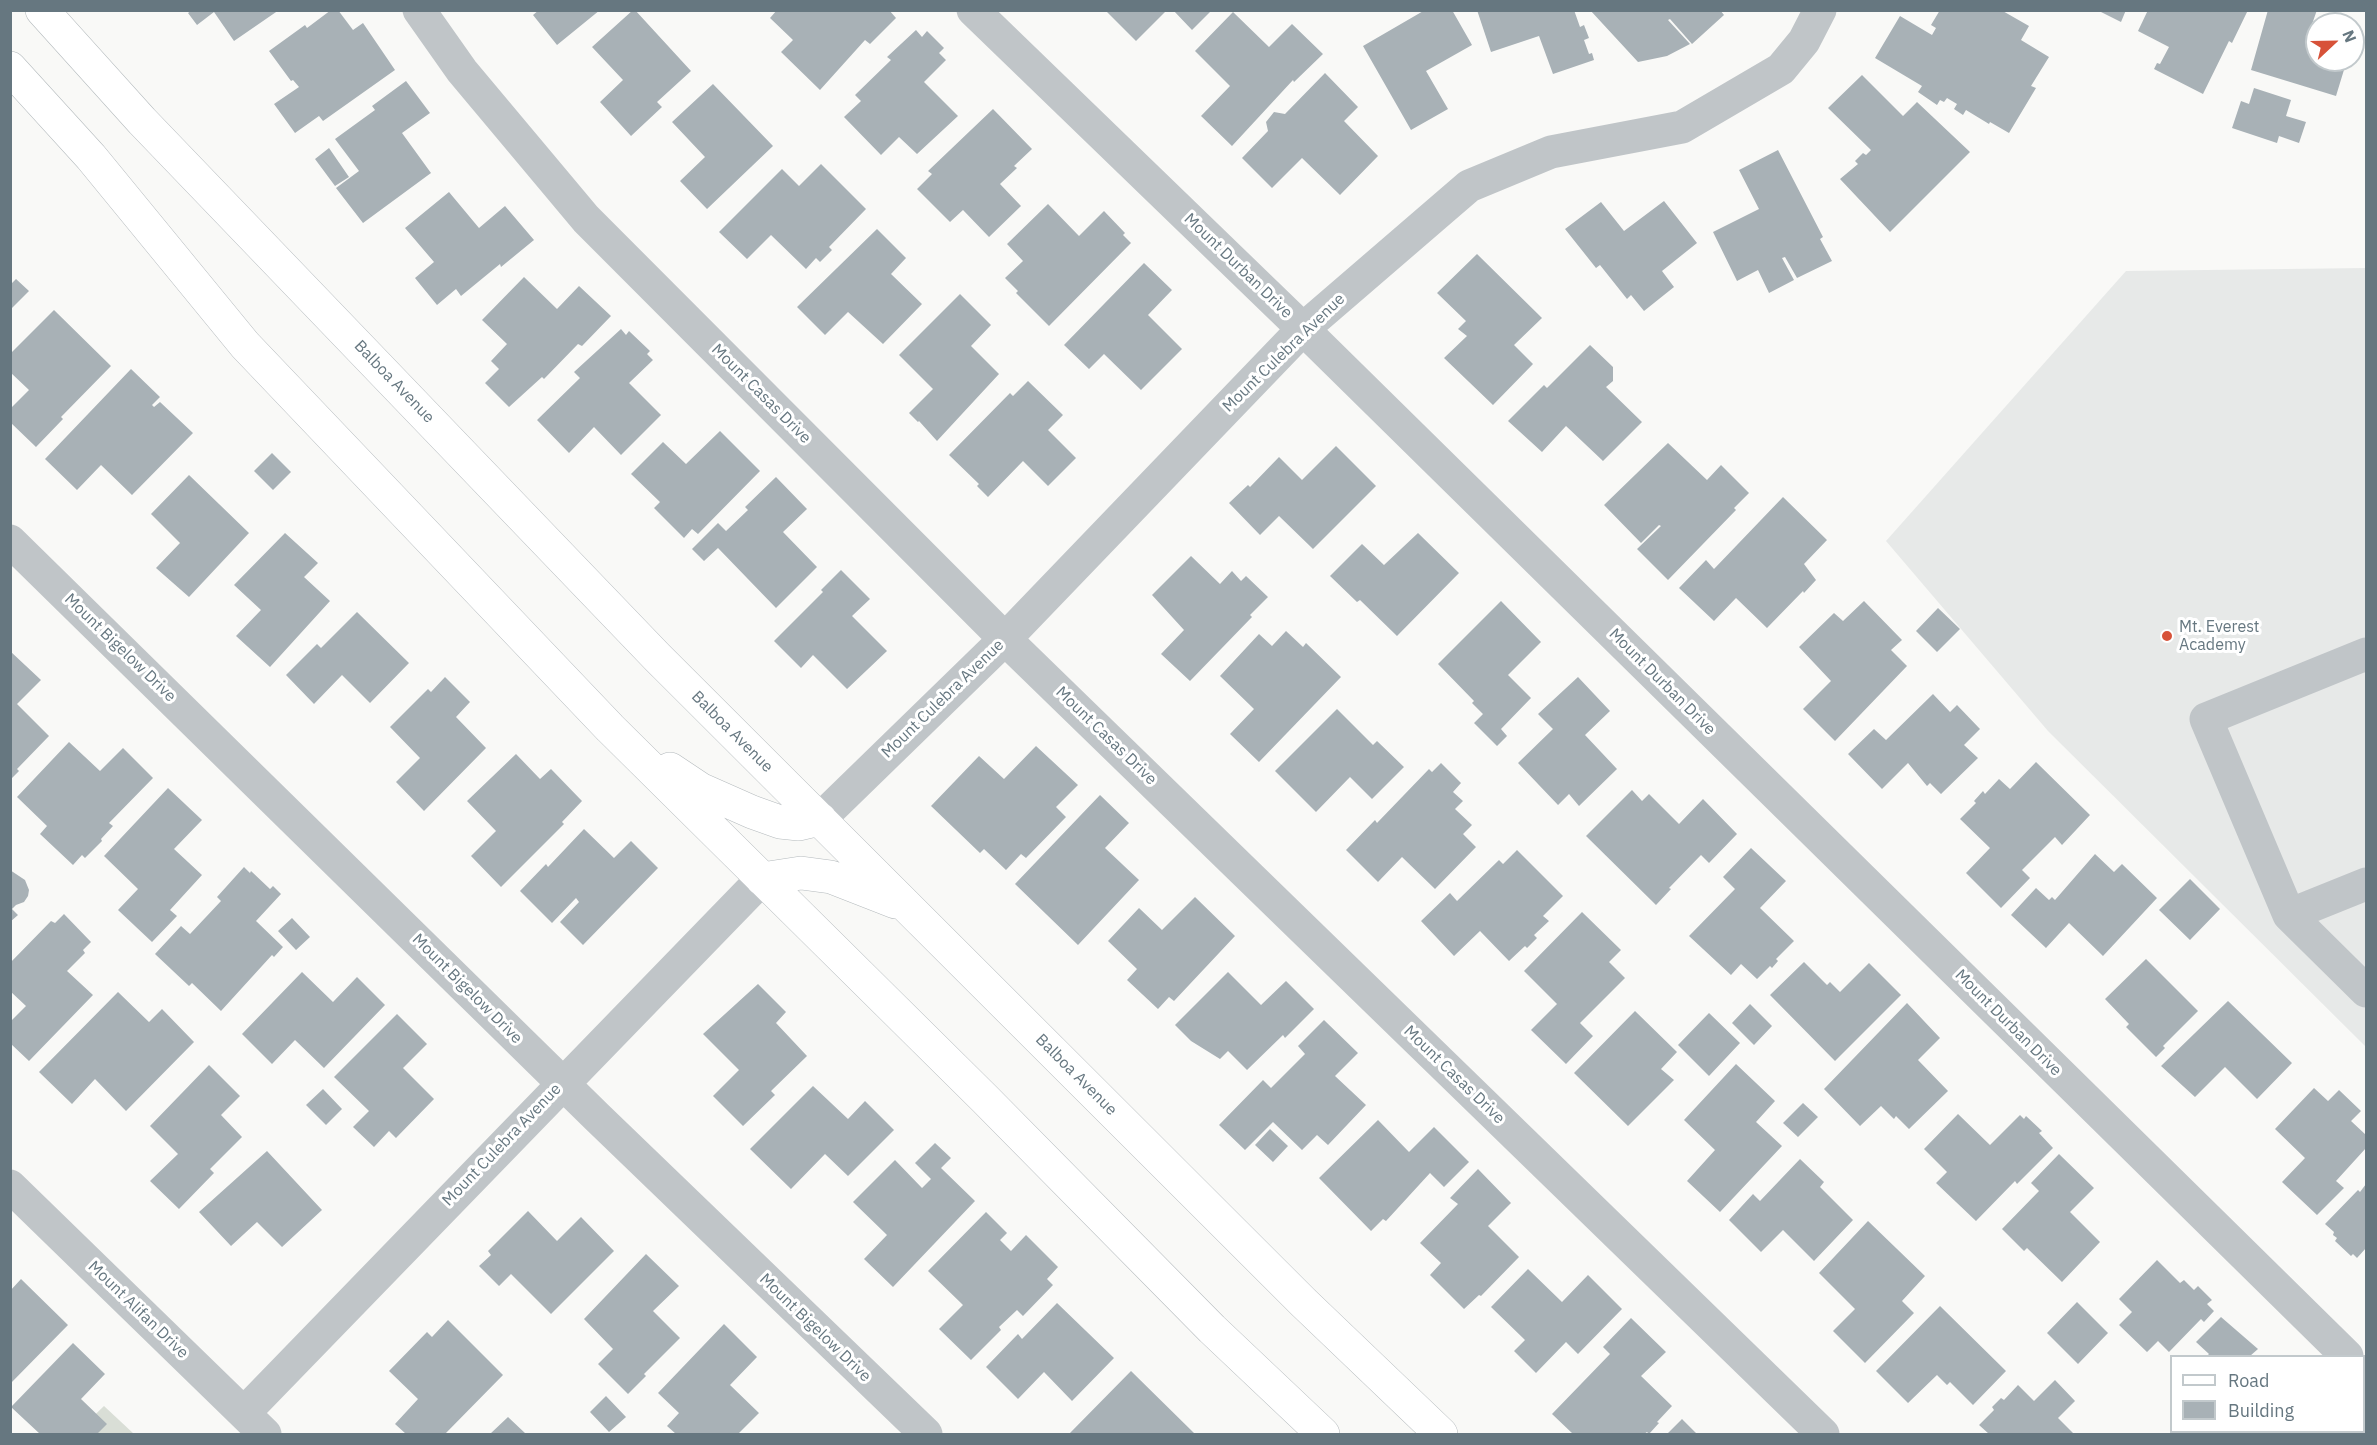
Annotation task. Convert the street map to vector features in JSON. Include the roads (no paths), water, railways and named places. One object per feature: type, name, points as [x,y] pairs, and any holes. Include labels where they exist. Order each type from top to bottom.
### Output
[{"type":"main road","name":"Balboa Avenue","points":[[42,10],[142,121],[649,649],[1304,1303],[1441,1434]]},
{"type":"main road","points":[[10,68],[91,157],[245,345],[610,728],[985,1099],[1212,1329],[1323,1434]]},
{"type":"main road","points":[[610,728],[700,789],[726,801],[780,822],[799,824],[820,819]]},
{"type":"main road","points":[[762,879],[801,873],[831,877],[910,908]]},
{"type":"street","name":"Mount Casas Drive","points":[[419,10],[462,71],[586,219],[1005,639],[1822,1434]]},
{"type":"street","name":"Mount Durban Drive","points":[[973,10],[1304,329],[2346,1355]]},
{"type":"street","name":"Mount Culebra Avenue","points":[[820,819],[1005,639],[1304,329],[1469,186],[1551,153],[1682,127],[1781,69],[1804,41],[1820,10]]},
{"type":"street","name":"Mount Bigelow Drive","points":[[10,541],[562,1083],[926,1434]]},
{"type":"street","points":[[2367,656],[2366,654],[2206,719],[2289,915],[2367,992]]},
{"type":"street","name":"Mount Culebra Avenue","points":[[254,1424],[562,1083],[762,879]]},
{"type":"street","points":[[2289,915],[2367,884]]},
{"type":"street","name":"Mount Alifan Drive","points":[[10,1186],[254,1424]]},
{"type":"place","name":"Mt. Everest Academy","points":[[2167,636]]}]
